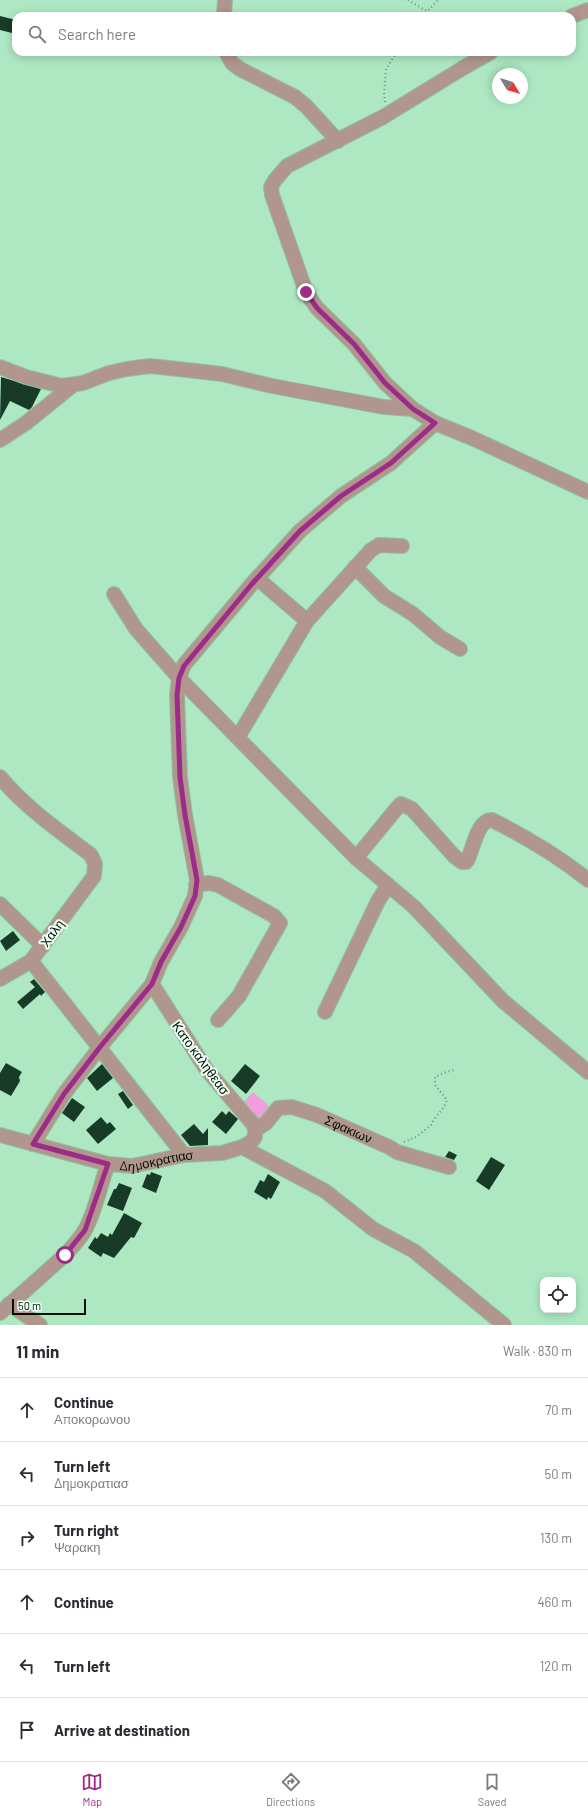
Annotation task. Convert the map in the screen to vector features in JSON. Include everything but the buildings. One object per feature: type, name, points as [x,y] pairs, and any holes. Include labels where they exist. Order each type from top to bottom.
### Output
[{"type":"street","points":[[224,12],[225,0]]},
{"type":"street","points":[[576,14],[588,10]]},
{"type":"street","points":[[228,56],[232,63],[240,69],[295,97],[306,106],[338,141]]},
{"type":"street","points":[[484,56],[388,115],[287,166],[274,180],[271,187],[272,195],[306,292],[317,308],[354,344],[375,372],[413,409],[435,423],[472,438],[588,492]]},
{"type":"street","points":[[0,367],[26,377],[62,386],[73,385],[109,373],[150,366],[222,374],[272,386],[343,400],[384,407],[413,409]]},
{"type":"street","points":[[0,440],[26,423],[73,385]]},
{"type":"street","points":[[33,1144],[64,1094],[100,1047],[152,984],[161,962],[181,927],[195,896],[195,864],[185,815],[180,777],[177,695],[179,678],[184,666],[191,655],[257,578],[300,531],[341,496],[391,463],[435,423]]},
{"type":"street","points":[[238,737],[307,621],[371,550],[379,545],[402,546]]},
{"type":"street","points":[[355,567],[384,596],[413,614],[440,636],[460,649]]},
{"type":"street","points":[[257,578],[307,621]]},
{"type":"street","points":[[114,594],[136,629],[179,678],[356,858],[414,907],[503,1001],[588,1072]]},
{"type":"street","name":"Χαλη","points":[[0,777],[32,810],[91,856],[95,864],[94,876],[43,946],[31,960],[0,978]]},
{"type":"street","points":[[356,858],[401,804],[412,809],[454,856],[462,862],[466,862],[468,859],[481,824],[484,821],[492,820],[525,837],[588,880]]},
{"type":"street","points":[[196,885],[209,883],[218,885],[274,916],[280,923],[279,928],[240,996],[218,1020]]},
{"type":"street","points":[[325,1012],[378,901],[388,885]]},
{"type":"street","points":[[0,904],[43,946]]},
{"type":"street","points":[[31,960],[184,1155]]},
{"type":"street","name":"Κατο καληθεασ","points":[[152,984],[206,1069],[255,1129]]},
{"type":"street","name":"Σφακιων","points":[[255,1129],[266,1123],[278,1108],[282,1106],[292,1107],[317,1115],[397,1152],[449,1167]]},
{"type":"street","name":"Δημοκρατιασ","points":[[0,1135],[108,1164],[132,1166],[184,1155],[222,1153],[242,1147],[251,1142],[255,1137],[255,1129]]},
{"type":"street","points":[[242,1147],[325,1191],[373,1229],[414,1252],[504,1325]]},
{"type":"street","points":[[40,1325],[4,1308],[65,1255],[75,1244],[85,1230],[90,1218],[108,1164]]},
{"type":"path","points":[[408,0],[427,11],[438,0]]},
{"type":"path","points":[[388,115],[384,93],[386,69],[394,56]]},
{"type":"path","points":[[389,1147],[416,1137],[431,1125],[434,1118],[444,1107],[447,1100],[435,1084],[435,1077],[454,1070]]},
{"type":"shaded area","points":[[253,1092],[267,1104],[269,1109],[261,1118],[254,1118],[241,1105]]},
{"type":"route","points":[[65,1255],[85,1230],[108,1164],[33,1144],[64,1094],[100,1047],[152,984],[161,962],[181,927],[195,896],[197,880],[195,864],[185,815],[180,777],[177,695],[179,678],[184,666],[191,655],[251,585],[300,531],[341,496],[391,463],[435,423],[413,409],[385,383],[354,344],[317,308],[306,292]]}]
